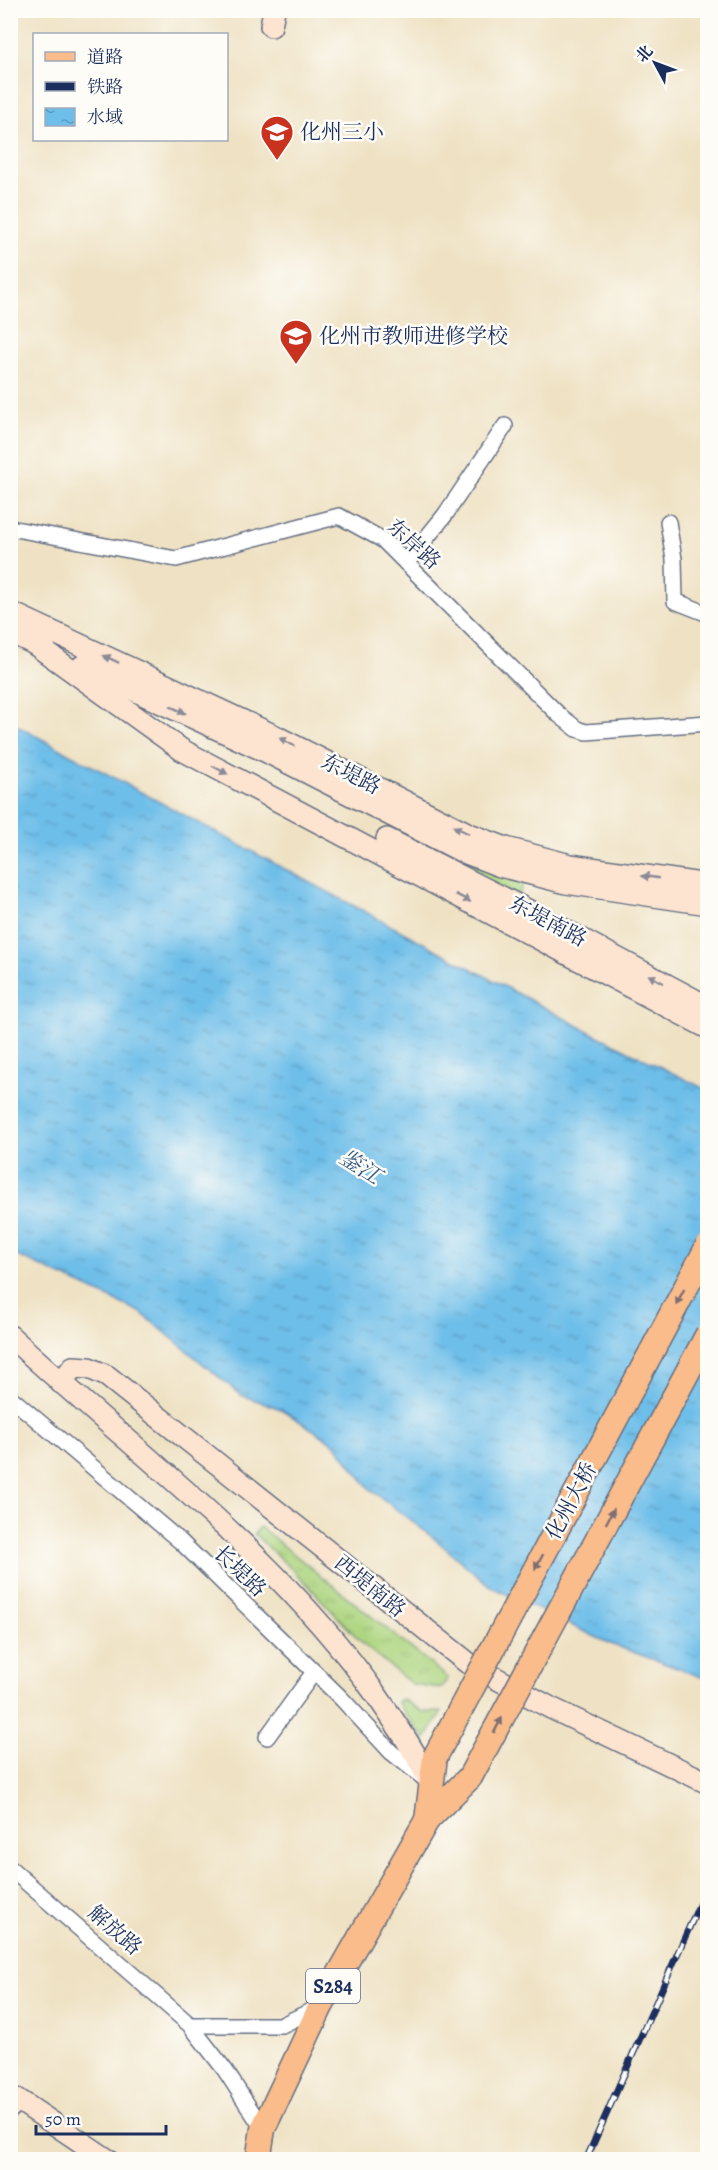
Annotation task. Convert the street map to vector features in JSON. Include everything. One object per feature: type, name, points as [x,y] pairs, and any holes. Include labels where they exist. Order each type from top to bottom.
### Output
[{"type":"main road","name":"东堤路","points":[[10,612],[273,735],[382,800],[461,851],[500,866],[544,877],[708,904]]},
{"type":"main road","name":"东堤路","points":[[10,632],[265,751],[506,848],[570,865],[708,885]]},
{"type":"main road","name":"东堤南路","points":[[33,643],[182,750],[392,862],[525,929],[708,1028]]},
{"type":"main road","points":[[382,800],[392,862]]},
{"type":"main road","name":"东堤南路","points":[[387,839],[527,910],[708,1007]]},
{"type":"main road","points":[[527,910],[534,890],[544,877]]},
{"type":"main road","name":"化州大桥","points":[[431,1785],[435,1756],[708,1246]]},
{"type":"main road","name":"化州大桥","points":[[427,1820],[470,1777],[708,1334]]},
{"type":"main road","points":[[10,1336],[219,1519],[302,1601],[344,1649],[415,1750],[431,1785],[427,1820]]},
{"type":"main road","name":"西堤南路","points":[[61,1383],[73,1366],[89,1368],[107,1376],[468,1663],[551,1708],[708,1783]]},
{"type":"main road","name":"S284","points":[[258,2160],[263,2129],[321,2006],[427,1820]]},
{"type":"main road","points":[[13,2100],[108,2160]]},
{"type":"street","points":[[406,562],[445,515],[505,426]]},
{"type":"street","name":"东岸路","points":[[10,528],[176,559],[339,516],[383,540],[559,715],[577,729],[586,732],[708,723]]},
{"type":"street","points":[[668,522],[674,559],[675,601],[708,614]]},
{"type":"street","name":"长堤路","points":[[10,1397],[181,1542],[314,1672],[391,1752],[431,1785]]},
{"type":"street","points":[[267,1737],[314,1672]]},
{"type":"street","name":"解放路","points":[[10,1868],[190,2025],[225,2070],[263,2129]]},
{"type":"street","points":[[190,2025],[282,2025],[321,2006]]},
{"type":"green space","points":[[428,845],[525,880],[518,897],[426,848]]},
{"type":"green space","points":[[260,1527],[448,1678],[441,1688],[412,1684],[364,1645],[301,1578],[254,1534]]},
{"type":"green space","points":[[401,1699],[423,1712],[442,1712],[425,1740],[397,1702]]},
{"type":"water","name":"鉴江","points":[[10,722],[590,1032],[707,1090],[707,1679],[608,1643],[490,1586],[436,1540],[370,1489],[335,1444],[281,1409],[241,1395],[140,1312],[11,1253]]},
{"type":"railway","points":[[586,2160],[708,1885]]},
{"type":"place","name":"化州三小","points":[[277,161]]},
{"type":"place","name":"化州市教师进修学校","points":[[296,365]]}]
